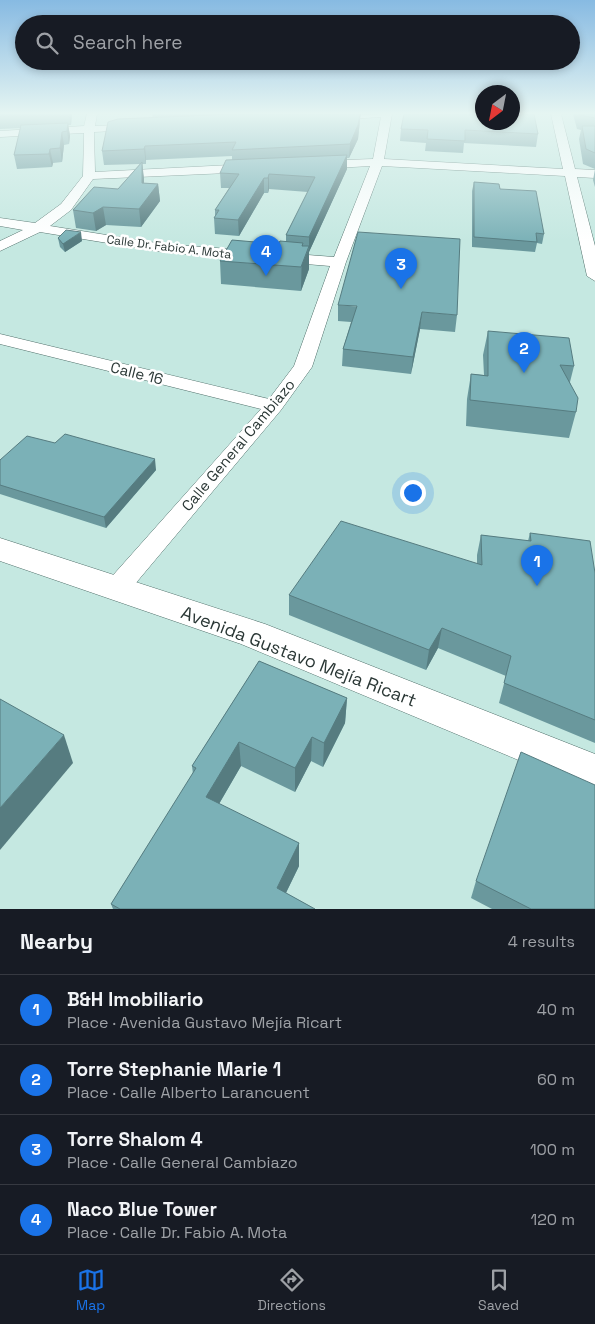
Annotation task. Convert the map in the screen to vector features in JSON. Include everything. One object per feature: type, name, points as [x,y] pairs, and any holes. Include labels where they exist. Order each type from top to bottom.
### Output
[{"type":"street","points":[[0,247],[38,228],[66,207],[89,176],[89,156]]},
{"type":"street","name":"Calle General Cambiazo","points":[[116,589],[274,406],[303,366],[339,262],[379,156]]},
{"type":"street","points":[[568,156],[570,172],[591,235],[595,276]]},
{"type":"street","points":[[308,165],[378,162],[595,174]]},
{"type":"street","points":[[89,176],[258,168]]},
{"type":"street","name":"Calle Dr. Fabio A. Mota","points":[[0,222],[163,248],[339,262]]},
{"type":"street","name":"Calle 16","points":[[0,339],[274,406]]},
{"type":"street","name":"Avenida Gustavo Mejía Ricart","points":[[0,549],[253,634],[595,773]]},
{"type":"building","points":[[346,156],[309,237],[286,235],[315,177],[269,174],[268,178],[264,178],[238,220],[214,218],[219,210],[215,210],[239,174],[220,173],[226,160]]},
{"type":"building","points":[[142,162],[142,183],[158,184],[139,209],[103,207],[93,213],[73,210],[94,187],[118,189]]},
{"type":"building","points":[[474,182],[499,184],[500,189],[536,191],[544,234],[536,233],[537,242],[474,237]]},
{"type":"building","points":[[66,230],[81,232],[63,244],[58,238]]},
{"type":"building","points":[[358,232],[460,239],[457,315],[422,312],[413,357],[343,349],[357,306],[338,305]]},
{"type":"building","points":[[232,240],[278,244],[280,241],[303,243],[302,246],[309,246],[301,267],[220,261]]},
{"type":"building","points":[[488,331],[569,338],[574,366],[560,365],[578,398],[576,412],[470,400],[471,374],[488,376]]},
{"type":"building","points":[[65,434],[155,459],[104,517],[0,485],[0,460],[27,436],[55,443]]},
{"type":"building","points":[[341,521],[482,565],[481,535],[531,541],[530,533],[590,541],[595,573],[595,720],[504,683],[511,656],[442,628],[429,650],[289,595]]},
{"type":"building","points":[[259,661],[347,698],[324,743],[312,737],[295,768],[239,742],[206,797],[299,843],[277,888],[315,909],[120,909],[111,904],[196,768],[192,766]]},
{"type":"building","points":[[0,699],[64,735],[0,808]]},
{"type":"building","points":[[521,752],[595,785],[595,909],[531,909],[476,881]]},
{"type":"place","name":"Naco Blue Tower","points":[[266,276]]},
{"type":"place","name":"Torre Shalom 4","points":[[401,289]]},
{"type":"place","name":"Torre Stephanie Marie 1","points":[[524,373]]},
{"type":"place","name":"B&H Imobiliario","points":[[537,586]]}]
